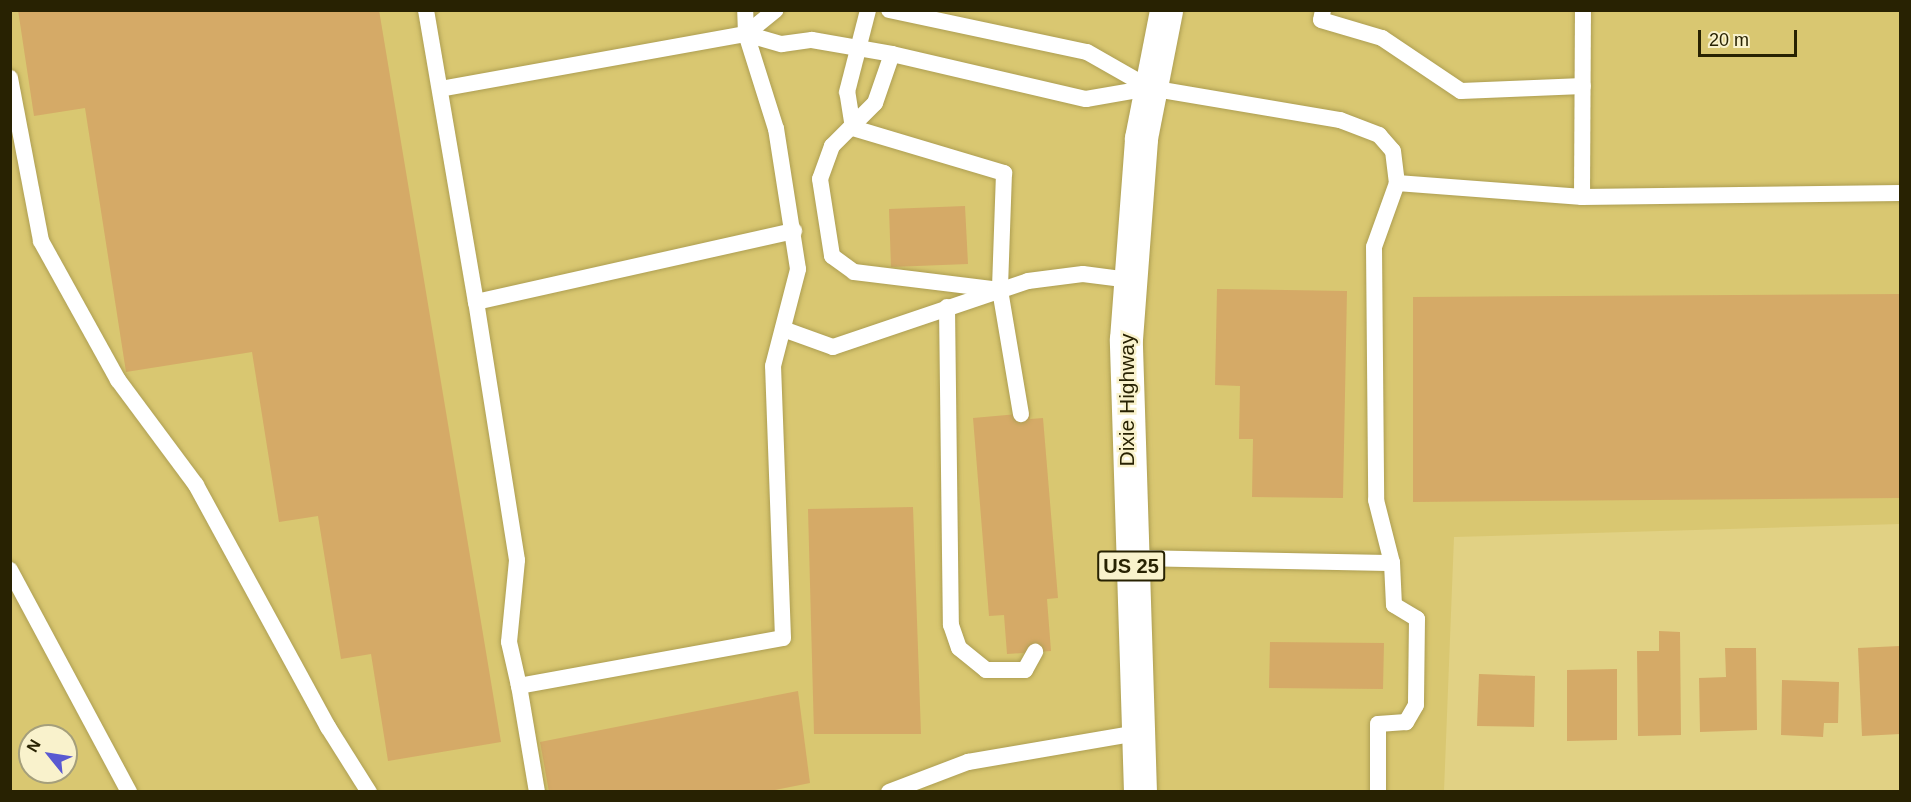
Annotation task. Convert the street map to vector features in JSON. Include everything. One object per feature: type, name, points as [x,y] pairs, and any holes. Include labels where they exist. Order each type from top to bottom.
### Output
[{"type":"main road","name":"Dixie Highway","points":[[1140,792],[1125,428],[1129,280],[1150,88],[1166,10]]},
{"type":"lane","points":[[426,10],[517,560],[509,642],[537,792]]},
{"type":"lane","points":[[519,686],[783,638],[773,366],[798,269],[777,129],[746,34],[745,10]]},
{"type":"lane","points":[[746,34],[776,10]]},
{"type":"lane","points":[[853,128],[847,92],[868,10]]},
{"type":"lane","points":[[889,10],[1088,52],[1150,88]]},
{"type":"lane","points":[[1323,10],[1321,20],[1382,38],[1461,92],[1583,86]]},
{"type":"lane","points":[[1582,197],[1583,10]]},
{"type":"lane","points":[[440,89],[746,34],[782,44],[812,40],[892,54],[1086,99],[1150,88],[1340,120],[1378,135],[1393,151],[1397,183],[1374,247],[1376,500],[1392,564],[1394,604],[1417,619],[1416,705],[1406,722],[1378,724],[1378,792]]},
{"type":"lane","points":[[892,54],[875,103],[853,128],[832,146],[820,179],[832,256],[854,272],[1000,290]]},
{"type":"lane","points":[[10,78],[41,241],[118,381],[196,485],[328,727],[369,792]]},
{"type":"lane","points":[[853,128],[1004,173],[1000,290],[1021,414]]},
{"type":"lane","points":[[1397,183],[1582,197],[1900,193]]},
{"type":"lane","points":[[476,302],[794,231]]},
{"type":"lane","points":[[783,329],[833,347],[1000,290],[1058,275],[1129,280]]},
{"type":"lane","points":[[947,307],[951,625],[959,648],[986,670],[1024,670],[1035,652]]},
{"type":"lane","points":[[1130,558],[1392,564]]},
{"type":"lane","points":[[10,570],[129,792]]},
{"type":"lane","points":[[889,792],[968,762],[1137,734]]},
{"type":"shaded area","points":[[10,11],[1900,11],[1900,524],[1454,537],[1444,791],[11,791]]},
{"type":"building","points":[[18,10],[379,10],[501,742],[388,761],[371,654],[341,659],[318,516],[279,522],[252,352],[126,372],[85,108],[34,116]]},
{"type":"building","points":[[965,206],[968,264],[891,267],[889,209]]},
{"type":"building","points":[[1217,289],[1347,291],[1343,498],[1252,497],[1253,439],[1239,439],[1240,386],[1215,385]]},
{"type":"building","points":[[1900,294],[1900,498],[1413,502],[1413,297]]},
{"type":"building","points":[[1030,413],[1030,419],[1043,418],[1058,598],[1047,599],[1051,651],[1007,654],[1004,615],[989,616],[973,418]]},
{"type":"building","points":[[913,507],[921,734],[814,734],[808,509]]},
{"type":"building","points":[[1659,631],[1680,632],[1681,735],[1638,736],[1637,651],[1659,651]]},
{"type":"building","points":[[1270,642],[1384,643],[1383,689],[1269,688]]},
{"type":"building","points":[[1899,646],[1900,734],[1862,736],[1858,648]]},
{"type":"building","points":[[1725,648],[1756,648],[1757,730],[1700,732],[1699,678],[1726,677]]},
{"type":"building","points":[[1617,669],[1617,740],[1567,741],[1567,670]]},
{"type":"building","points":[[1479,674],[1535,676],[1534,727],[1477,726]]},
{"type":"building","points":[[1782,680],[1839,682],[1838,723],[1824,723],[1823,737],[1781,735]]},
{"type":"building","points":[[798,691],[810,783],[765,792],[549,792],[540,742]]}]
